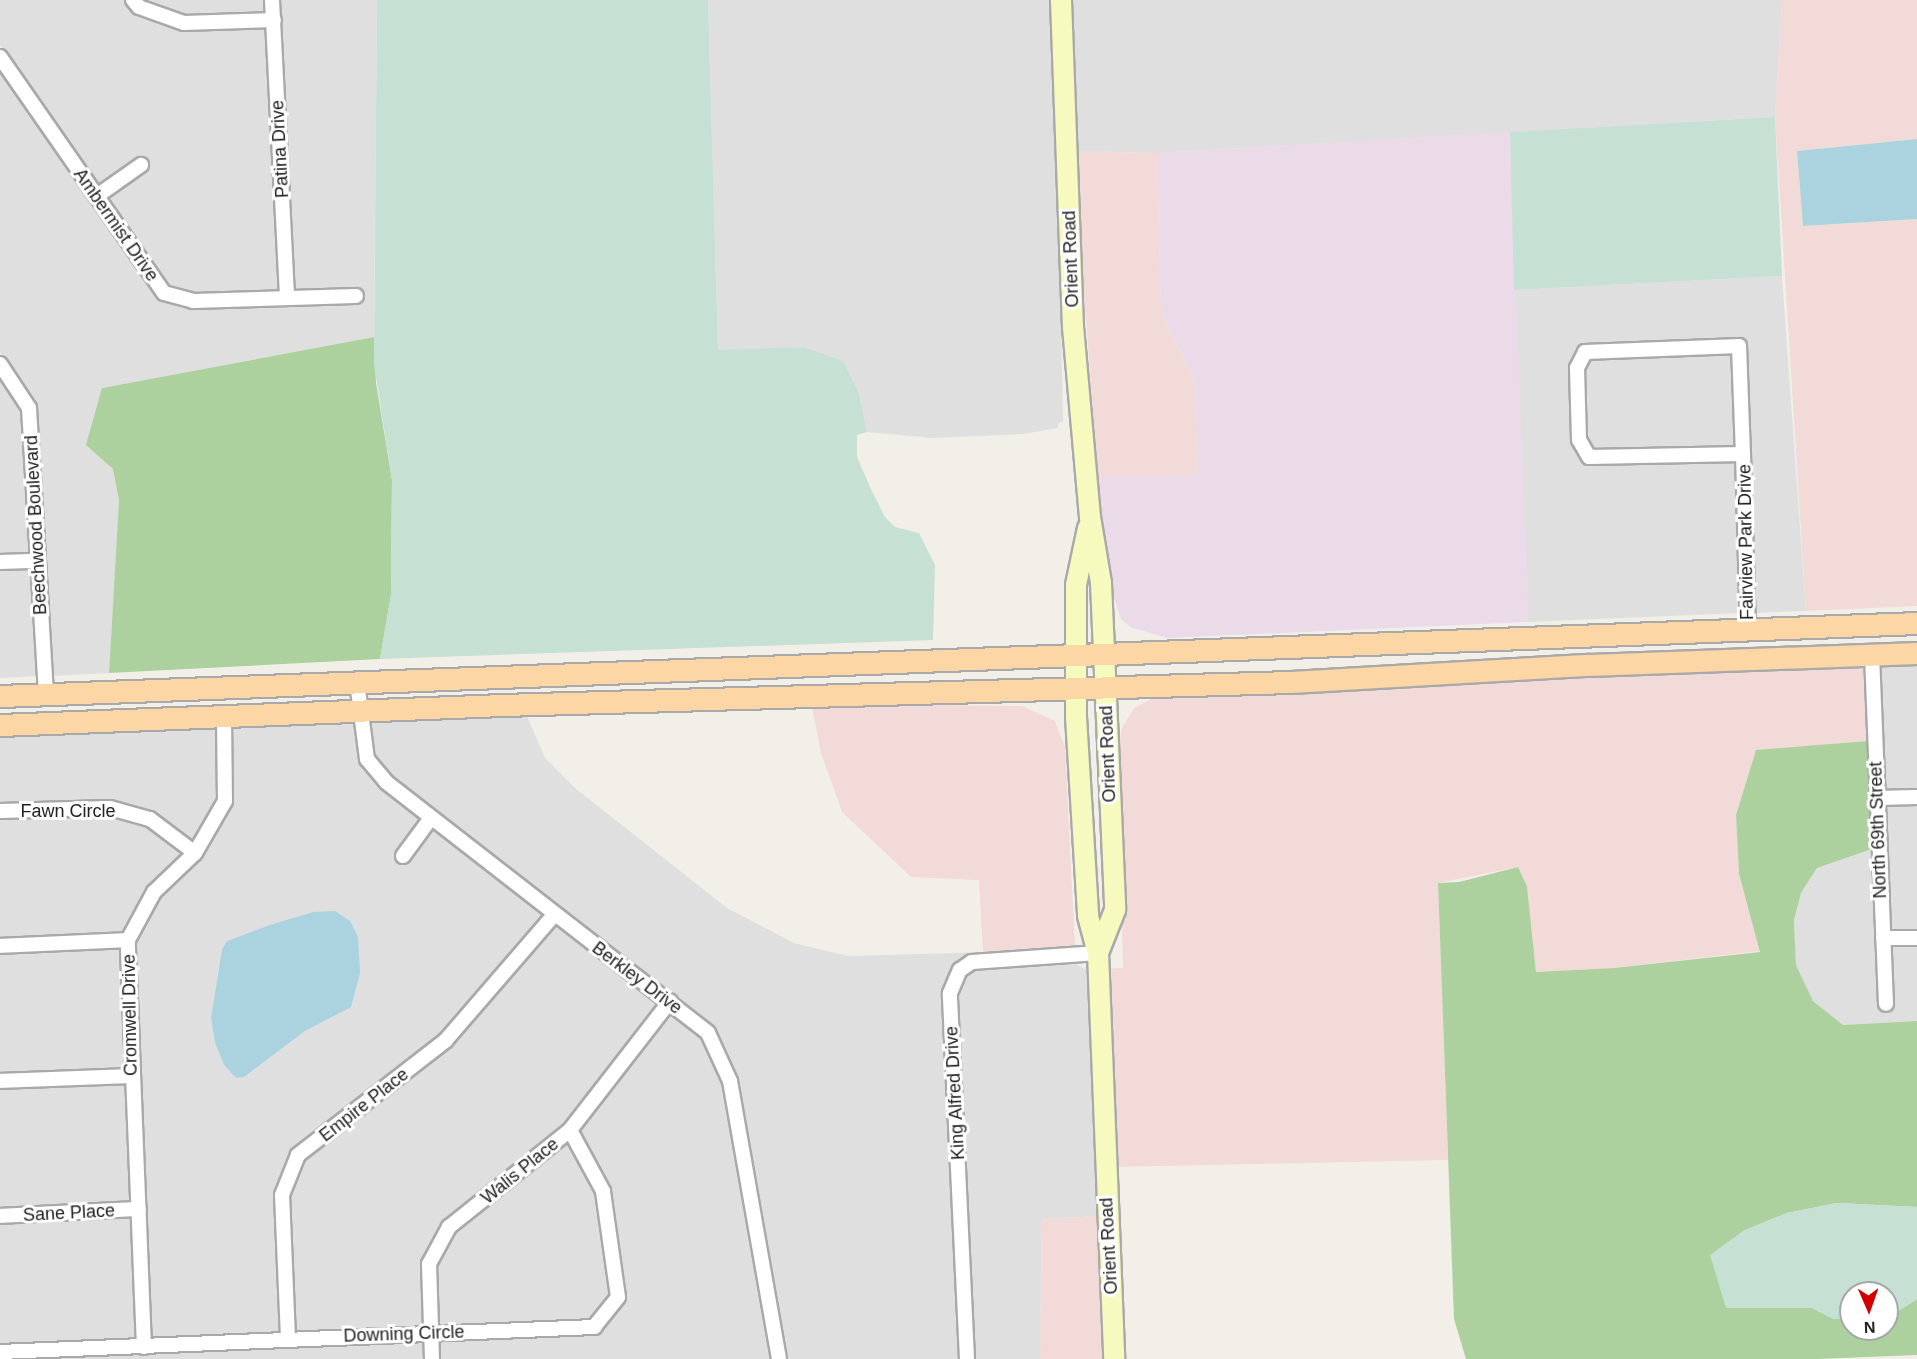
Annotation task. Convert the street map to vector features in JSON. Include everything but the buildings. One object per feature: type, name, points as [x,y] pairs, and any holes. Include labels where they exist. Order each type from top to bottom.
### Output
[{"type":"main road","points":[[0,696],[1917,624]]},
{"type":"main road","points":[[1833,627],[1866,655]]},
{"type":"main road","points":[[1800,657],[1833,627]]},
{"type":"main road","points":[[0,725],[358,711],[1106,688],[1917,653]]},
{"type":"main road","points":[[0,712],[17,711],[46,694]]},
{"type":"main road","points":[[46,694],[59,710],[79,721]]},
{"type":"street","points":[[133,0],[139,8],[184,23],[274,20]]},
{"type":"street","name":"Patina Drive","points":[[272,0],[287,298]]},
{"type":"street","name":"Orient Road","points":[[1061,0],[1073,327],[1090,517],[1101,583],[1115,910],[1098,953]]},
{"type":"street","name":"Ambermist Drive","points":[[0,57],[164,293],[193,301],[356,296]]},
{"type":"street","points":[[97,196],[141,165]]},
{"type":"street","name":"Fairview Park Drive","points":[[1743,454],[1589,458],[1579,440],[1577,368],[1585,352],[1738,346],[1743,454],[1748,630]]},
{"type":"street","name":"Beechwood Boulevard","points":[[0,364],[29,408],[46,694]]},
{"type":"street","name":"Orient Road","points":[[1090,517],[1076,585],[1076,689],[1088,916],[1098,953],[1114,1359]]},
{"type":"street","points":[[0,562],[38,561]]},
{"type":"street","name":"North 69th Street","points":[[1866,655],[1876,798],[1886,1004]]},
{"type":"street","name":"Berkley Drive","points":[[357,682],[358,711],[367,759],[386,782],[553,916],[670,1001],[708,1033],[730,1081],[779,1359]]},
{"type":"street","name":"Cromwell Drive","points":[[144,1347],[131,1076],[128,940],[154,892],[195,853],[225,801],[224,716]]},
{"type":"street","points":[[1876,798],[1917,796]]},
{"type":"street","name":"Fawn Circle","points":[[0,811],[110,808],[150,819],[195,853]]},
{"type":"street","points":[[403,856],[431,818]]},
{"type":"street","name":"Empire Place","points":[[288,1338],[282,1195],[298,1155],[446,1040],[553,916]]},
{"type":"street","points":[[1882,938],[1917,938]]},
{"type":"street","points":[[0,946],[128,940]]},
{"type":"street","name":"King Alfred Drive","points":[[967,1359],[950,993],[960,970],[972,962],[1098,953]]},
{"type":"street","name":"Walis Place","points":[[432,1359],[429,1264],[449,1227],[570,1130],[670,1001]]},
{"type":"street","points":[[0,1082],[131,1076]]},
{"type":"street","name":"Downing Circle","points":[[0,1352],[144,1347],[288,1338],[594,1327],[618,1297],[603,1191],[570,1130]]},
{"type":"street","name":"Sane Place","points":[[0,1216],[139,1209]]},
{"type":"shaded area","points":[[0,0],[125,0],[137,14],[184,30],[269,27],[281,291],[194,294],[167,287],[106,198],[149,167],[143,156],[98,187],[0,45]]},
{"type":"shaded area","points":[[141,0],[266,0],[267,13],[185,16]]},
{"type":"shaded area","points":[[278,0],[377,0],[374,337],[102,388],[119,500],[109,673],[51,676],[34,404],[0,352],[0,67],[162,300],[193,308],[362,302],[362,289],[293,291]]},
{"type":"shaded area","points":[[708,0],[1055,0],[1063,422],[1058,423],[1058,428],[1023,434],[932,438],[867,432],[859,393],[803,347],[718,351]]},
{"type":"shaded area","points":[[1067,0],[1782,0],[1775,117],[1157,153],[1073,151]]},
{"type":"shaded area","points":[[1782,0],[1917,0],[1917,139],[1797,151],[1803,226],[1917,219],[1917,606],[1806,611],[1775,117]]},
{"type":"shaded area","points":[[1510,132],[1528,622],[1167,638],[1130,627],[1121,619],[1110,587],[1098,477],[1198,475],[1194,380],[1161,313],[1157,153]]},
{"type":"shaded area","points":[[1073,151],[1157,153],[1161,313],[1194,380],[1198,476],[1098,477]]},
{"type":"shaded area","points":[[1782,276],[1806,611],[1754,613],[1745,346],[1738,339],[1604,342],[1580,348],[1571,368],[1584,461],[1607,466],[1738,461],[1741,613],[1528,622],[1514,290]]},
{"type":"shaded area","points":[[1733,353],[1737,448],[1593,451],[1585,438],[1583,369],[1589,358]]},
{"type":"shaded area","points":[[0,375],[23,411],[31,555],[0,555]]},
{"type":"shaded area","points":[[32,568],[39,676],[0,678],[0,569]]},
{"type":"shaded area","points":[[1917,663],[1917,790],[1882,791],[1878,664]]},
{"type":"shaded area","points":[[1866,665],[1868,741],[1756,751],[1736,815],[1739,874],[1760,951],[1614,968],[1536,972],[1527,886],[1518,867],[1438,883],[1448,1160],[1111,1167],[1105,969],[1123,968],[1118,750],[1122,728],[1134,708],[1155,697]]},
{"type":"shaded area","points":[[1022,706],[1055,721],[1065,747],[1075,948],[983,952],[979,880],[911,877],[842,812],[821,753],[812,707]]},
{"type":"shaded area","points":[[526,714],[545,758],[575,788],[727,908],[794,943],[848,956],[1027,951],[972,955],[955,967],[961,1359],[785,1359],[714,1030],[390,776],[373,755],[365,718]]},
{"type":"shaded area","points":[[353,719],[361,760],[382,786],[544,917],[442,1035],[295,1150],[277,1192],[281,1332],[150,1340],[134,942],[158,896],[197,863],[231,805],[230,723]],"holes":[[[313,912],[351,1006],[305,1031],[244,1077],[236,1078],[224,1065],[215,1043],[211,1018],[222,949],[227,941]]]},
{"type":"shaded area","points":[[218,724],[219,800],[194,844],[153,813],[110,801],[0,804],[0,732]]},
{"type":"shaded area","points":[[1917,803],[1917,931],[1888,931],[1882,805]]},
{"type":"shaded area","points":[[110,814],[147,825],[185,854],[125,934],[0,939],[0,818]]},
{"type":"shaded area","points":[[1872,849],[1880,1011],[1892,1011],[1889,945],[1917,945],[1917,1021],[1843,1025],[1813,1001],[1796,965],[1794,920],[1801,893],[1817,868]]},
{"type":"shaded area","points":[[554,925],[661,1003],[566,1125],[424,1261],[425,1326],[293,1331],[288,1196],[303,1160],[450,1046]]},
{"type":"shaded area","points":[[122,947],[125,1069],[0,1075],[0,953]]},
{"type":"shaded area","points":[[1074,963],[1085,969],[1089,978],[1101,1216],[1042,1219],[1040,1359],[973,1359],[956,995],[965,975],[974,969]]},
{"type":"shaded area","points":[[671,1011],[703,1037],[724,1083],[773,1359],[438,1359],[438,1340],[594,1334],[623,1302],[609,1190],[577,1131]]},
{"type":"shaded area","points":[[126,1083],[132,1202],[0,1210],[0,1088]]},
{"type":"shaded area","points":[[568,1140],[597,1193],[612,1295],[591,1320],[437,1326],[435,1266],[453,1232]]},
{"type":"shaded area","points":[[133,1216],[138,1340],[0,1345],[0,1223]]},
{"type":"shaded area","points":[[1101,1216],[1108,1359],[1040,1359],[1042,1219]]},
{"type":"shaded area","points":[[426,1340],[426,1359],[3,1359],[138,1354]]},
{"type":"green space","points":[[377,0],[708,0],[718,350],[804,347],[843,361],[859,393],[867,432],[857,435],[857,457],[870,487],[885,517],[895,527],[919,533],[935,565],[933,640],[380,659],[391,595],[392,480],[374,364]]},
{"type":"green space","points":[[1775,117],[1782,276],[1514,290],[1510,132]]},
{"type":"green space","points":[[374,337],[376,383],[392,480],[391,595],[380,659],[109,673],[119,500],[113,469],[86,445],[102,388]]},
{"type":"green space","points":[[1868,741],[1872,849],[1817,868],[1801,893],[1794,920],[1796,965],[1813,1001],[1843,1025],[1917,1021],[1917,1207],[1837,1203],[1787,1213],[1743,1231],[1726,1308],[1812,1308],[1834,1319],[1839,1319],[1839,1341],[1899,1341],[1899,1310],[1917,1299],[1917,1355],[1817,1359],[1466,1359],[1454,1319],[1438,883],[1459,882],[1518,867],[1527,886],[1536,972],[1614,968],[1760,952],[1739,874],[1736,815],[1756,750]]},
{"type":"green space","points":[[1837,1203],[1917,1207],[1917,1299],[1899,1310],[1899,1281],[1839,1281],[1839,1319],[1834,1319],[1812,1308],[1726,1308],[1710,1255],[1743,1231],[1787,1213]]},
{"type":"water","points":[[1917,139],[1917,219],[1803,226],[1797,151]]},
{"type":"water","points":[[335,911],[350,921],[358,937],[360,973],[351,1007],[305,1031],[244,1077],[236,1078],[224,1065],[215,1043],[211,1018],[222,949],[227,941],[270,925],[313,912]]}]
